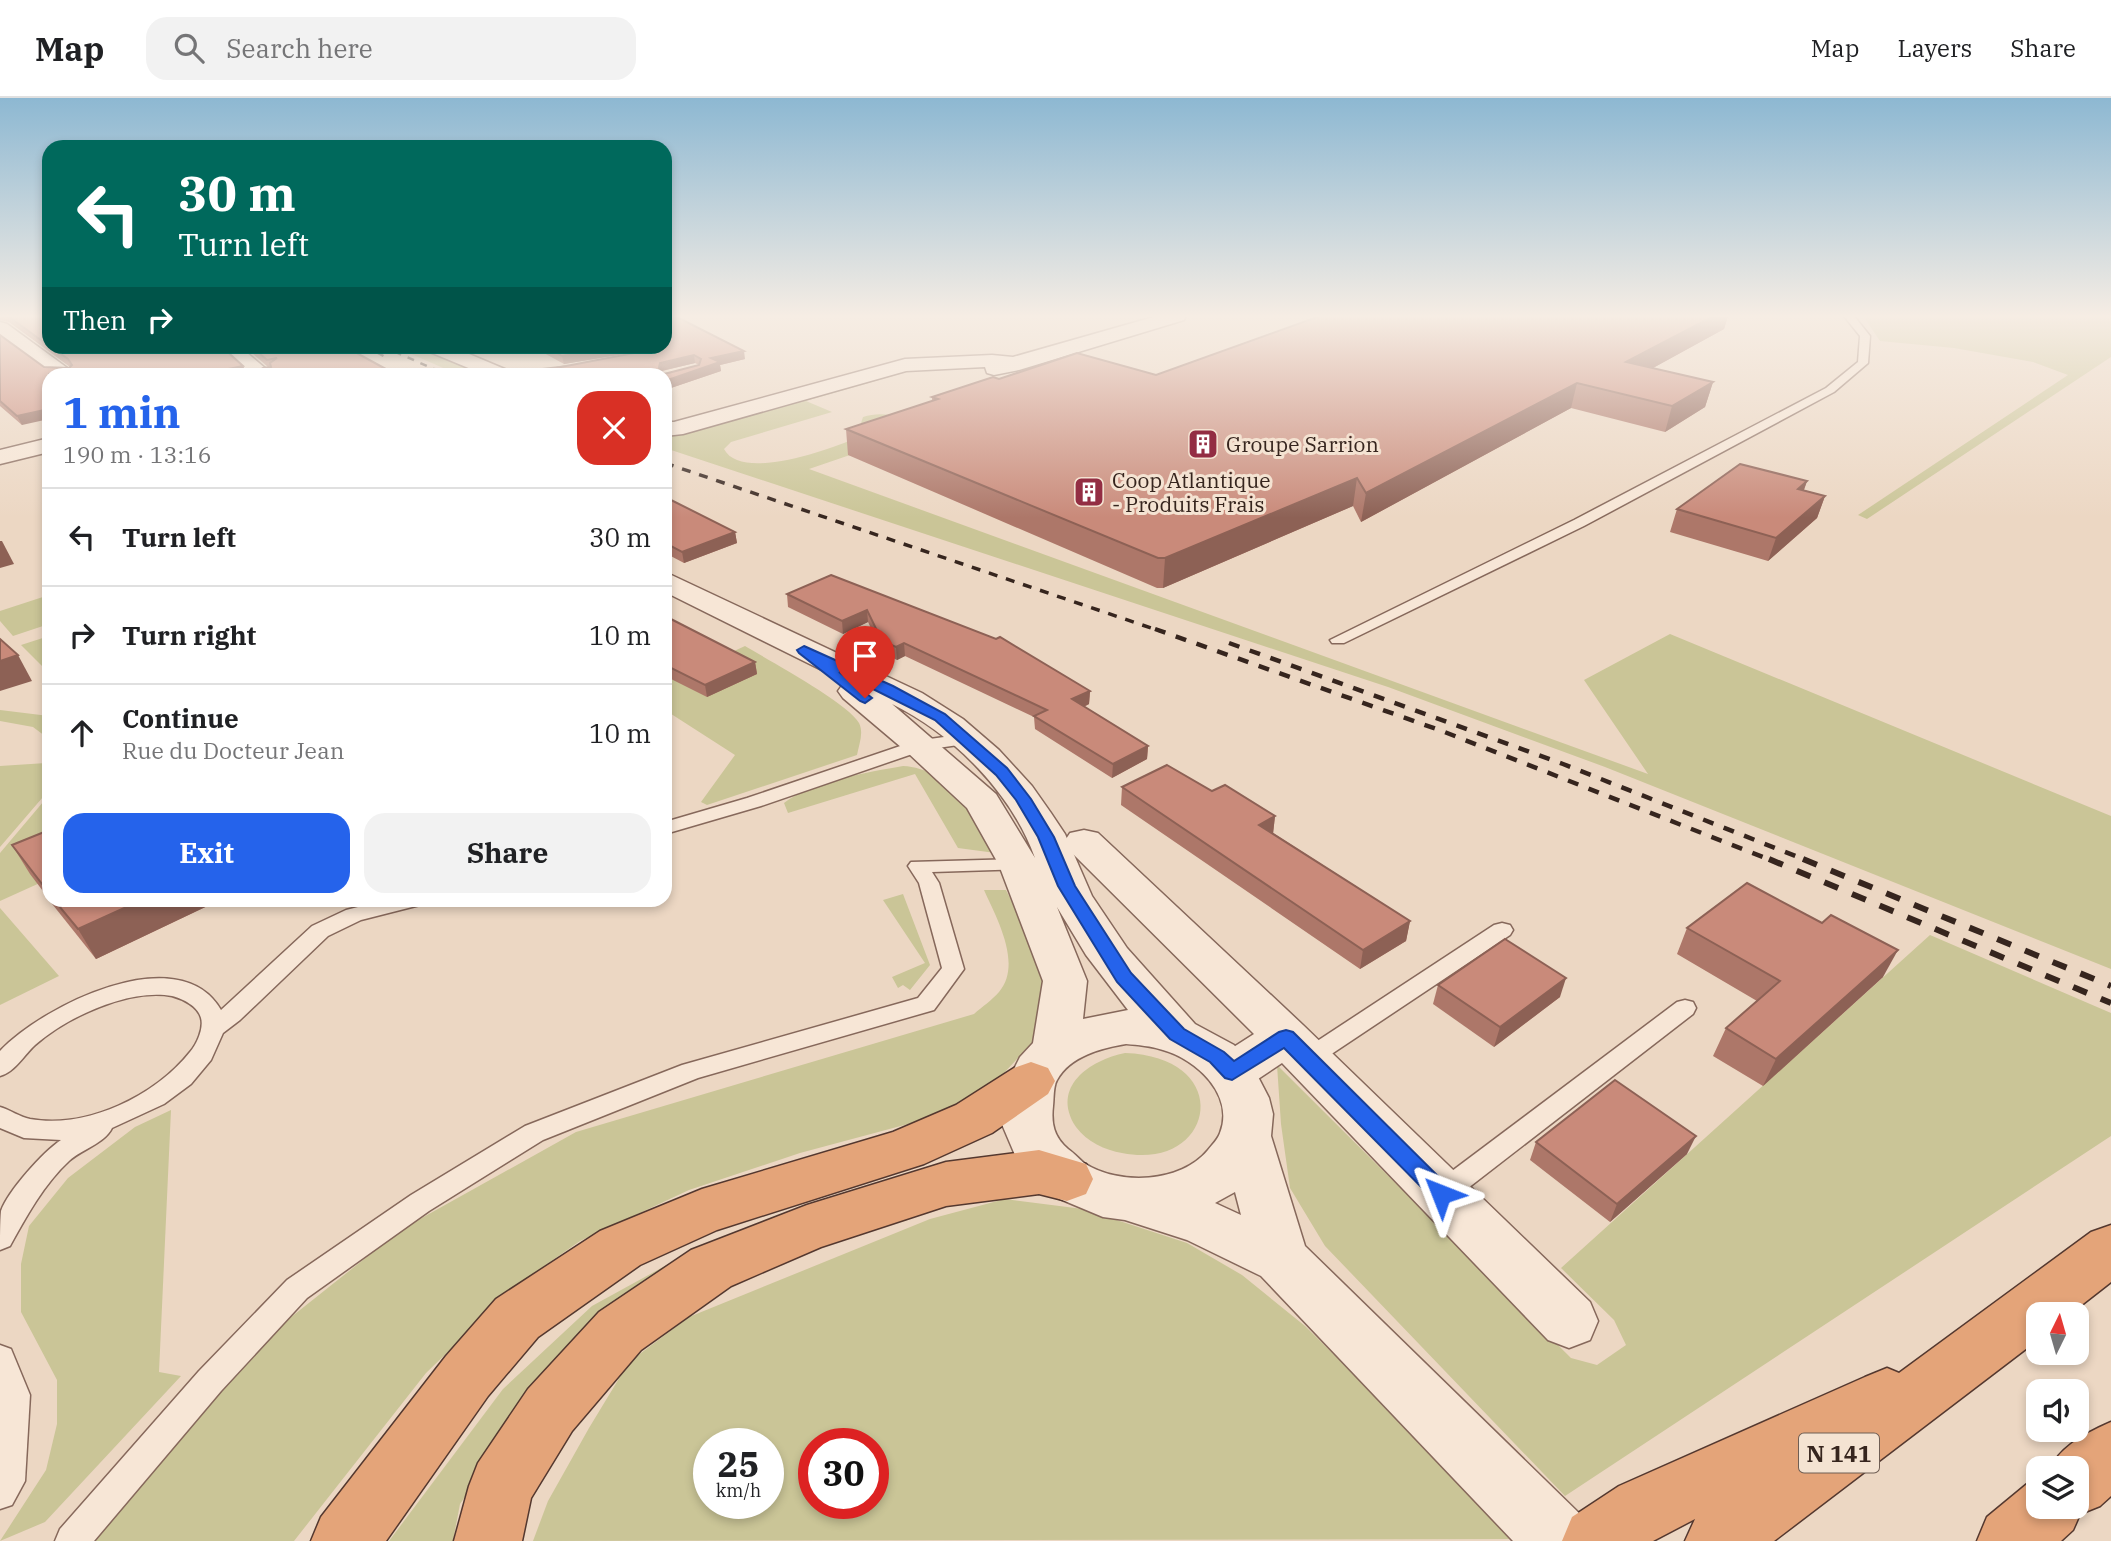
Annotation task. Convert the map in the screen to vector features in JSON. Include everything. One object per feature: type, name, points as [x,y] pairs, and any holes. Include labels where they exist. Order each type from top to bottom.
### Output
[{"type":"highway","points":[[345,1541],[467,1376],[517,1318],[620,1248],[702,1212],[906,1149],[974,1119],[1044,1066]]},
{"type":"highway","points":[[488,1541],[501,1486],[550,1410],[620,1331],[711,1268],[807,1228],[946,1184],[1039,1172],[1067,1179]]},
{"type":"highway","name":"N 141","points":[[1719,1541],[1959,1366],[2111,1249]]},
{"type":"highway","points":[[1619,1525],[1959,1366]]},
{"type":"highway","points":[[2089,1473],[2111,1454]]},
{"type":"highway","points":[[2011,1541],[2036,1519]]},
{"type":"street","points":[[672,429],[839,383]]},
{"type":"street","points":[[929,385],[936,383]]},
{"type":"street","points":[[0,457],[42,448]]},
{"type":"street","points":[[672,584],[909,700],[940,717],[966,739],[1001,772],[1023,799],[1046,837],[1066,886],[1124,978],[1177,1034],[1208,1050],[1232,1072],[1243,1093],[1248,1114],[1246,1137],[1236,1158],[1219,1176],[1195,1191],[1167,1199],[1136,1201]]},
{"type":"street","points":[[804,650],[921,745],[984,802],[1018,864],[1065,981],[1044,1066],[1025,1101],[1026,1122],[1033,1143],[1047,1163],[1067,1179],[1099,1194],[1136,1201],[1202,1222],[1281,1259],[1559,1541]]},
{"type":"street","points":[[1084,842],[1297,1048],[1569,1321]]},
{"type":"street","points":[[1044,1066],[1077,1038],[1126,1027],[1177,1034]]},
{"type":"street","points":[[1232,1072],[1297,1048]]},
{"type":"street","points":[[1246,1137],[1281,1259]]},
{"type":"lane","points":[[1338,640],[1579,523],[1838,383]]},
{"type":"lane","points":[[672,826],[754,802],[921,745],[966,739]]},
{"type":"lane","points":[[72,1541],[210,1381],[297,1289],[420,1203],[545,1128],[691,1071],[926,1004],[953,969],[929,883],[918,866],[1018,864]]},
{"type":"lane","points":[[0,1117],[12,1126],[40,1131],[75,1129],[114,1117],[152,1099],[184,1075],[205,1051],[214,1028],[327,927],[351,915],[384,907]]},
{"type":"lane","points":[[1297,1048],[1502,930]]},
{"type":"lane","points":[[0,1067],[16,1047],[44,1025],[76,1007],[112,994],[145,988],[174,988],[197,996],[210,1009],[214,1028]]},
{"type":"lane","points":[[1441,1194],[1685,1008]]},
{"type":"lane","points":[[0,1238],[10,1200],[60,1154],[114,1117]]},
{"type":"lane","points":[[0,1359],[15,1395],[9,1481],[0,1493]]},
{"type":"shaded area","points":[[851,383],[868,383],[806,401],[832,412],[731,442],[724,449],[734,458],[748,463],[787,460],[856,438],[863,417],[880,414],[905,419],[929,428],[809,469],[1648,774],[1584,680],[1670,634],[2111,816],[2111,969],[1605,767],[1388,687],[672,450],[672,433]]},
{"type":"shaded area","points":[[2055,383],[2071,383],[1867,519],[1858,515]]},
{"type":"shaded area","points":[[42,597],[42,626],[13,636],[0,621],[0,611]]},
{"type":"shaded area","points":[[42,638],[42,666],[21,645]]},
{"type":"shaded area","points":[[745,646],[840,704],[852,715],[859,723],[861,731],[857,755],[707,805],[701,802],[735,755],[672,714],[672,680]]},
{"type":"shaded area","points":[[0,710],[42,715],[42,734],[33,727],[0,721]]},
{"type":"shaded area","points":[[42,763],[42,798],[0,847],[0,766]]},
{"type":"shaded area","points":[[903,766],[920,769],[949,785],[973,811],[1003,854],[958,848],[915,774],[788,813],[784,803],[824,784]]},
{"type":"shaded area","points":[[42,803],[42,882],[0,901],[0,853]]},
{"type":"shaded area","points":[[984,890],[1006,890],[1041,960],[1046,986],[1033,1042],[987,1091],[923,1120],[800,1153],[689,1190],[580,1241],[517,1285],[426,1373],[294,1541],[84,1541],[266,1337],[402,1229],[576,1132],[974,1014],[999,992],[1006,981],[1008,968],[1005,941]]},
{"type":"shaded area","points":[[903,894],[930,965],[910,990],[903,985],[898,988],[892,977],[925,963],[883,900]]},
{"type":"shaded area","points":[[0,908],[59,976],[0,1005]]},
{"type":"shaded area","points":[[1930,935],[2111,1013],[2111,1136],[1565,1496],[1325,1246],[1290,1188],[1281,1124],[1277,1065],[1571,1358],[1597,1365],[1626,1345],[1614,1320],[1561,1268]]},
{"type":"shaded area","points":[[1125,1053],[1161,1059],[1185,1073],[1198,1091],[1200,1112],[1193,1131],[1177,1146],[1153,1154],[1122,1153],[1097,1144],[1085,1137],[1076,1127],[1069,1113],[1071,1088],[1087,1069]]},
{"type":"shaded area","points":[[171,1110],[159,1372],[181,1376],[45,1522],[0,1541],[46,1470],[57,1424],[57,1380],[21,1312],[21,1264],[29,1226],[68,1178],[135,1127]]},
{"type":"shaded area","points":[[1005,1199],[1083,1209],[1187,1243],[1242,1275],[1305,1326],[1520,1539],[533,1541],[548,1501],[629,1362],[689,1317],[930,1219]]},
{"type":"shaded area","points":[[674,1261],[593,1326],[533,1399],[460,1504],[453,1541],[389,1541],[503,1389],[592,1306]]},
{"type":"building","points":[[0,383],[42,383],[42,411],[17,416],[0,401]]},
{"type":"building","points":[[974,383],[1576,383],[1366,493],[1357,478],[1165,558],[1158,558],[846,429],[938,399],[932,397]]},
{"type":"building","points":[[1578,383],[1711,383],[1672,406]]},
{"type":"building","points":[[1740,464],[1807,481],[1798,489],[1825,496],[1776,538],[1677,509]]},
{"type":"building","points":[[672,500],[735,532],[682,552],[672,547]]},
{"type":"building","points":[[831,575],[996,639],[1000,637],[1090,691],[1072,699],[1148,746],[1113,764],[1034,716],[1047,710],[904,643],[896,647],[882,641],[867,610],[842,621],[787,594]]},
{"type":"building","points":[[672,620],[755,662],[705,685],[672,668]]},
{"type":"building","points":[[0,639],[18,655],[0,661]]},
{"type":"building","points":[[1167,765],[1212,791],[1225,785],[1275,816],[1259,825],[1410,921],[1363,950],[1122,787]]},
{"type":"building","points":[[42,833],[42,884],[12,845]]},
{"type":"building","points":[[1747,883],[1822,923],[1831,915],[1898,950],[1776,1059],[1726,1028],[1780,981],[1687,928]]},
{"type":"building","points":[[60,907],[127,907],[78,929]]},
{"type":"building","points":[[1505,939],[1566,978],[1500,1027],[1438,985]]},
{"type":"building","points":[[1615,1080],[1696,1136],[1617,1204],[1536,1142]]},
{"type":"railway","points":[[672,465],[1160,631]]},
{"type":"railway","points":[[1155,629],[1442,731],[1773,861]]},
{"type":"railway","points":[[1229,643],[1563,764],[1804,860]]},
{"type":"railway","points":[[1769,859],[2111,1003]]},
{"type":"railway","points":[[1804,860],[1808,861]]},
{"type":"railway","points":[[1804,860],[2111,986]]},
{"type":"place","name":"Groupe Sarrion","points":[[1203,444]]},
{"type":"place","name":"Coop Atlantique - Produits Frais","points":[[1089,492]]},
{"type":"route","points":[[865,698],[804,650],[888,689],[940,717],[1001,772],[1023,799],[1046,837],[1066,886],[1124,978],[1177,1034],[1217,1057],[1232,1072],[1286,1037],[1441,1194]]}]
